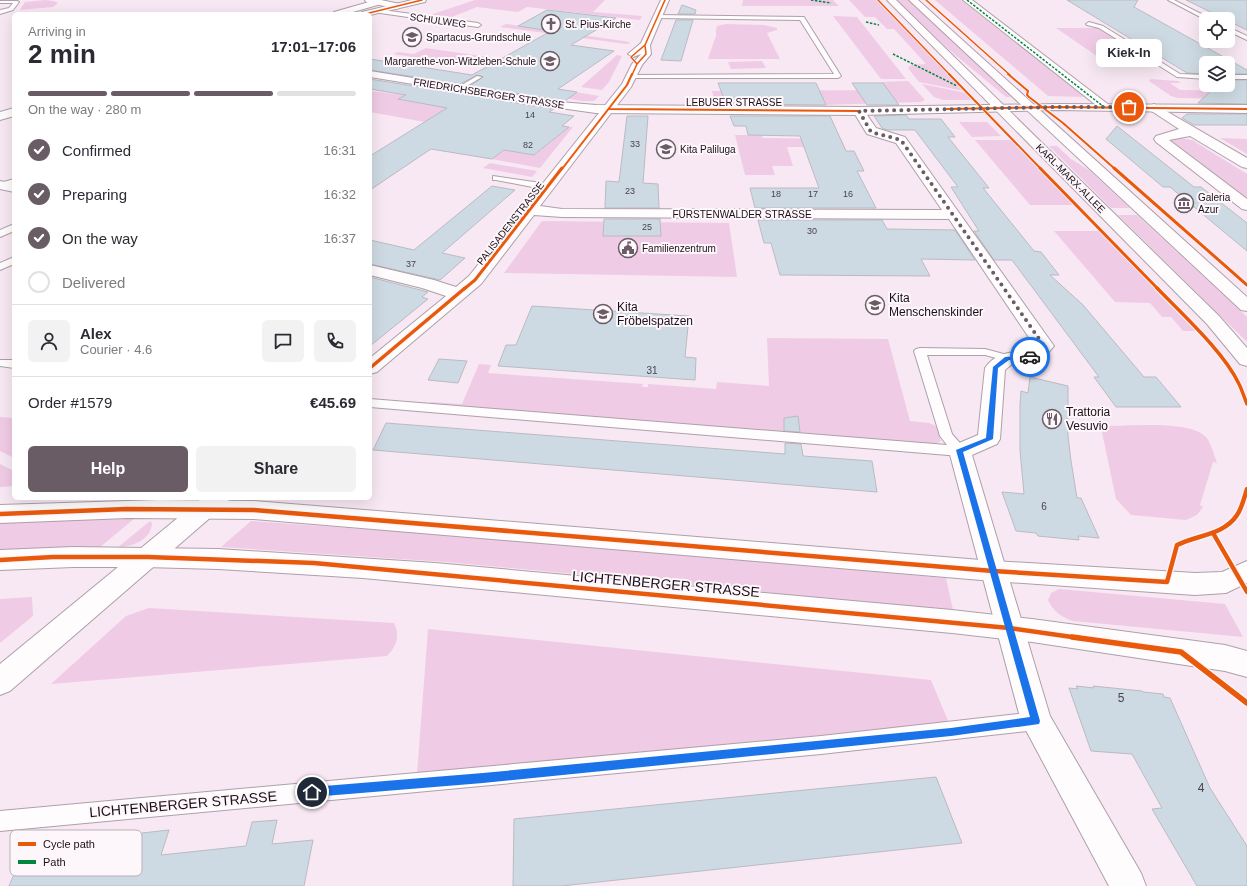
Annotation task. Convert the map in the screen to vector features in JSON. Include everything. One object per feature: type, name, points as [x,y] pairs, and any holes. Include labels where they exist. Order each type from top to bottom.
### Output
[{"type":"street","points":[[369,0],[383,1],[397,6]]},
{"type":"street","points":[[372,12],[422,0]]},
{"type":"street","name":"PALISADENSTRASSE","points":[[372,366],[477,278],[609,109],[632,77],[637,64],[646,54],[645,45],[665,0]]},
{"type":"street","name":"KARL-MARX-ALLEE","points":[[891,0],[1213,320],[1247,360]]},
{"type":"street","name":"KARL-MARX-ALLEE","points":[[913,0],[1247,306]]},
{"type":"street","points":[[967,0],[1104,107]]},
{"type":"street","points":[[344,12],[383,1]]},
{"type":"street","name":"FRIEDRICHSBERGER STRASSE","points":[[372,74],[560,105],[609,109]]},
{"type":"street","points":[[1,113],[12,104]]},
{"type":"street","name":"LEBUSER STRASSE","points":[[609,109],[859,111],[1030,107],[1247,109]]},
{"type":"street","points":[[1154,108],[1247,164]]},
{"type":"street","points":[[859,111],[871,132],[901,140],[1044,346],[1034,357],[1007,358],[995,368],[989,439],[960,450],[1036,721],[1128,886]]},
{"type":"street","points":[[1,113],[12,112]]},
{"type":"street","points":[[1192,132],[1179,133],[1160,139],[1247,206]]},
{"type":"street","name":"FÜRSTENWALDER STRASSE","points":[[530,210],[562,213],[954,215]]},
{"type":"street","points":[[372,270],[428,284],[458,294]]},
{"type":"street","points":[[0,682],[212,503]]},
{"type":"street","points":[[0,514],[212,503],[294,512],[993,571],[1195,584],[1226,582],[1247,571]]},
{"type":"street","name":"LICHTENBERGER STRASSE","points":[[0,560],[61,557],[148,557],[337,565],[1009,628],[1236,661]]},
{"type":"lane","points":[[1170,0],[1199,14]]},
{"type":"lane","points":[[0,2],[17,2],[11,9],[0,12]]},
{"type":"lane","name":"SCHULWEG","points":[[375,11],[478,26]]},
{"type":"lane","points":[[632,77],[838,76],[802,18],[658,17]]},
{"type":"lane","points":[[1089,24],[1101,27],[1180,76],[1199,77]]},
{"type":"lane","points":[[1235,32],[1247,38]]},
{"type":"lane","points":[[458,89],[479,77]]},
{"type":"lane","points":[[1235,77],[1247,78]]},
{"type":"lane","points":[[496,178],[548,187]]},
{"type":"lane","points":[[0,234],[12,228]]},
{"type":"lane","points":[[0,267],[12,261]]},
{"type":"lane","points":[[960,450],[946,436],[920,350],[986,352],[1007,358]]},
{"type":"lane","points":[[0,363],[12,364]]},
{"type":"lane","points":[[372,403],[960,450]]},
{"type":"lane","name":"LICHTENBERGER STRASSE","points":[[0,821],[483,778],[951,732],[1036,721]]},
{"type":"shaded area","points":[[45,0],[58,3],[53,7],[20,10],[25,2]]},
{"type":"shaded area","points":[[475,0],[605,0],[593,12],[642,16],[640,20],[527,7],[518,12],[477,7],[444,20],[424,17]]},
{"type":"shaded area","points":[[743,0],[833,0],[839,6],[742,6]]},
{"type":"shaded area","points":[[849,0],[876,0],[964,91],[919,82],[908,68],[911,65],[926,64],[894,29],[887,29],[875,17],[865,17]]},
{"type":"shaded area","points":[[897,0],[908,0],[1011,97],[1006,97],[947,48]]},
{"type":"shaded area","points":[[935,0],[961,0],[1084,97],[1048,96]]},
{"type":"shaded area","points":[[833,16],[857,17],[906,79],[881,79]]},
{"type":"shaded area","points":[[506,24],[630,42],[626,44],[500,27]]},
{"type":"shaded area","points":[[726,24],[764,25],[777,28],[777,30],[767,33],[780,59],[708,59],[716,37],[717,26]]},
{"type":"shaded area","points":[[1056,28],[1099,28],[1125,46],[1104,61]]},
{"type":"shaded area","points":[[426,48],[495,58],[485,64],[471,62],[462,65],[393,54],[398,52],[414,54]]},
{"type":"shaded area","points":[[617,55],[622,56],[609,82],[602,90],[581,87]]},
{"type":"shaded area","points":[[762,61],[766,68],[731,69],[728,62]]},
{"type":"shaded area","points":[[1151,79],[1177,81],[1181,83],[1170,83],[1180,90],[1199,90],[1199,92],[1247,91],[1247,99],[1178,98],[1171,96],[1149,81]]},
{"type":"shaded area","points":[[908,81],[925,100],[921,102],[821,105],[715,104],[712,91],[888,90],[881,82]]},
{"type":"shaded area","points":[[922,84],[966,93],[972,100],[943,100],[934,97]]},
{"type":"shaded area","points":[[372,91],[406,95],[399,99],[414,102],[434,92],[463,111],[458,128],[372,112]]},
{"type":"shaded area","points":[[576,92],[599,96],[594,101],[581,101],[566,98]]},
{"type":"shaded area","points":[[959,122],[987,122],[1001,136],[972,137]]},
{"type":"shaded area","points":[[569,127],[573,127],[540,168],[492,159],[504,150],[535,155]]},
{"type":"shaded area","points":[[735,135],[761,135],[763,138],[841,139],[845,147],[787,147],[793,166],[772,166],[775,175],[745,175]]},
{"type":"shaded area","points":[[1180,138],[1192,140],[1247,174],[1247,202],[1167,140]]},
{"type":"shaded area","points":[[1220,138],[1247,139],[1247,154]]},
{"type":"shaded area","points":[[975,140],[1012,140],[1074,205],[1030,205]]},
{"type":"shaded area","points":[[1049,146],[1057,146],[1071,159],[1089,170],[1130,208],[1111,208]]},
{"type":"shaded area","points":[[490,163],[537,171],[532,177],[483,168]]},
{"type":"shaded area","points":[[1118,215],[1137,215],[1247,317],[1247,342]]},
{"type":"shaded area","name":"Familienzentrum","points":[[542,221],[729,223],[737,277],[504,273]]},
{"type":"shaded area","points":[[1054,231],[1099,231],[1196,331],[1183,331],[1171,317],[1162,317],[1150,303],[1115,302]]},
{"type":"shaded area","points":[[767,338],[888,339],[910,421],[929,423],[936,426],[941,441],[936,444],[433,406],[430,402],[462,404],[479,364],[491,365],[488,373],[643,384],[642,387],[648,387],[648,384],[716,389],[717,382],[769,386]]},
{"type":"shaded area","points":[[0,417],[12,418],[12,457],[0,451]]},
{"type":"shaded area","points":[[1107,426],[1174,426],[1187,428],[1206,437],[1217,463],[1213,462],[1200,505],[1203,507],[1197,515],[1186,520],[1131,515],[1116,499],[1102,432],[1103,428]]},
{"type":"shaded area","points":[[0,464],[12,470],[12,486],[0,487]]},
{"type":"shaded area","points":[[135,518],[99,548],[0,551],[0,523]]},
{"type":"shaded area","points":[[150,521],[152,523],[151,529],[140,542],[117,548]]},
{"type":"shaded area","points":[[251,521],[450,535],[946,578],[953,610],[446,562],[221,547]]},
{"type":"shaded area","points":[[1059,589],[1225,604],[1243,637],[1073,621],[1058,613],[1048,600],[1051,593]]},
{"type":"shaded area","points":[[32,597],[33,616],[0,643],[0,599]]},
{"type":"shaded area","points":[[149,608],[394,623],[397,637],[395,645],[387,656],[51,684],[126,616]]},
{"type":"shaded area","points":[[428,629],[931,680],[949,723],[417,774]]},
{"type":"building","points":[[1067,0],[1138,0],[1134,7],[1199,43],[1199,48],[1208,48],[1222,56],[1199,56],[1199,74],[1187,73]]},
{"type":"building","points":[[1186,0],[1247,0],[1247,30],[1235,24],[1235,12],[1211,12]]},
{"type":"building","points":[[682,5],[696,10],[695,14],[678,14]]},
{"type":"building","name":"Margarethe-von-Witzleben-Schule","points":[[547,10],[616,18],[571,45],[614,51],[558,89],[577,92],[565,101],[470,86],[483,77],[477,75],[460,84],[372,70],[372,59],[472,75],[551,31],[518,26]]},
{"type":"building","points":[[676,20],[693,20],[681,61],[661,60]]},
{"type":"building","points":[[1235,63],[1247,70],[1247,74],[1235,74]]},
{"type":"building","points":[[372,79],[554,109],[549,112],[574,116],[562,126],[569,127],[534,155],[504,150],[492,159],[431,149],[372,189],[372,155],[447,108],[398,99],[406,95],[372,89]]},
{"type":"building","points":[[1235,80],[1247,80],[1247,104],[1198,103],[1210,92],[1235,92]]},
{"type":"building","points":[[718,83],[816,83],[826,105],[726,104]]},
{"type":"building","points":[[852,83],[883,83],[899,105],[867,105]]},
{"type":"building","points":[[1187,114],[1247,114],[1247,125],[1194,125],[1182,118]]},
{"type":"building","points":[[906,115],[909,119],[941,119],[955,137],[948,137],[989,188],[983,188],[1034,251],[1041,252],[1059,275],[1050,275],[1083,305],[1144,377],[1156,377],[1181,407],[1116,407],[1094,377],[1099,377],[1012,260],[994,260],[974,231],[979,231],[951,187],[958,187],[915,130],[887,130],[882,128],[874,116]]},
{"type":"building","points":[[627,116],[648,116],[643,183],[658,184],[659,208],[605,208],[606,181],[619,182]]},
{"type":"building","points":[[730,116],[830,116],[846,151],[854,151],[864,171],[857,171],[876,208],[755,208],[750,188],[819,188],[800,136],[748,135],[746,126],[734,126]]},
{"type":"building","points":[[1117,126],[1194,187],[1201,187],[1247,223],[1247,251],[1170,187],[1163,187],[1106,139]]},
{"type":"building","points":[[492,186],[515,190],[442,253],[465,258],[440,280],[372,264],[372,240],[414,250]]},
{"type":"building","points":[[604,219],[660,219],[661,236],[603,236]]},
{"type":"building","points":[[758,220],[882,220],[887,229],[955,230],[975,260],[921,259],[930,276],[780,275],[771,243],[764,243]]},
{"type":"building","points":[[372,278],[428,292],[422,297],[428,299],[372,344]]},
{"type":"building","points":[[532,306],[689,316],[685,357],[696,358],[695,380],[498,366],[506,345],[516,345]]},
{"type":"building","points":[[439,359],[467,361],[458,383],[428,380]]},
{"type":"building","points":[[1030,377],[1068,386],[1068,436],[1077,498],[1081,498],[1099,538],[1078,536],[1079,540],[1038,536],[1036,533],[1016,531],[1002,492],[1024,494],[1020,450],[1020,405],[1021,391],[1028,393]]},
{"type":"building","points":[[798,416],[800,432],[784,431],[784,418]]},
{"type":"building","points":[[386,423],[785,454],[785,443],[801,444],[803,456],[872,461],[877,492],[373,450]]},
{"type":"building","points":[[1076,686],[1094,688],[1093,686],[1142,691],[1163,694],[1164,697],[1170,698],[1210,788],[1247,846],[1247,886],[1197,886],[1152,809],[1162,808],[1132,754],[1091,751],[1069,688],[1078,689]]},
{"type":"building","points":[[936,777],[962,843],[561,886],[513,886],[514,819]]},
{"type":"building","points":[[277,820],[272,844],[313,840],[304,886],[9,886],[13,876],[142,876],[142,833],[169,830],[161,855],[246,846],[252,822]]},
{"type":"marked path","points":[[811,0],[831,3]]},
{"type":"marked path","points":[[967,0],[1104,107]]},
{"type":"marked path","points":[[866,22],[879,25]]},
{"type":"marked path","points":[[893,54],[957,86]]},
{"type":"cycle path","points":[[372,12],[422,0]]},
{"type":"cycle path","points":[[637,64],[631,57],[645,45],[665,0]]},
{"type":"cycle path","points":[[878,0],[1203,336],[1226,363],[1239,383],[1247,404]]},
{"type":"cycle path","points":[[926,0],[1028,91],[1027,95],[1029,97],[1063,123],[1247,285]]},
{"type":"cycle path","points":[[372,366],[475,280],[627,85],[637,64],[646,54],[645,45]]},
{"type":"cycle path","points":[[947,109],[1058,107],[1247,109]]},
{"type":"cycle path","points":[[609,109],[859,111]]},
{"type":"cycle path","points":[[0,514],[127,509],[254,510],[993,571],[1167,582],[1177,545],[1192,538],[1217,531],[1231,523],[1239,513],[1247,489]]},
{"type":"cycle path","points":[[1213,533],[1247,592]]},
{"type":"cycle path","points":[[0,560],[53,557],[148,557],[314,563],[1009,628],[1181,652],[1247,703]]},
{"type":"way so far","points":[[1030,357],[1034,357],[1044,346],[947,205],[901,140],[871,132],[859,111],[1030,107],[1129,107]]},
{"type":"place","name":"St. Pius-Kirche","points":[[551,24]]},
{"type":"place","name":"Spartacus-Grundschule","points":[[412,37]]},
{"type":"place","name":"Margarethe-von-Witzleben-Schule","points":[[550,61]]},
{"type":"place","name":"Kiek-In","points":[[1129,107]]},
{"type":"place","name":"Kita Paliluga","points":[[666,149]]},
{"type":"place","name":"Galeria Azur","points":[[1184,203]]},
{"type":"place","name":"Familienzentrum","points":[[628,248]]},
{"type":"place","name":"Kita Menschenskinder","points":[[875,305]]},
{"type":"place","name":"Kita Fröbelspatzen","points":[[603,314]]},
{"type":"place","name":"Trattoria Vesuvio","points":[[1052,419]]},
{"type":"route","points":[[312,792],[483,778],[951,732],[1036,721],[968,484],[960,450],[989,439],[995,368],[1007,358],[1030,357]]}]
